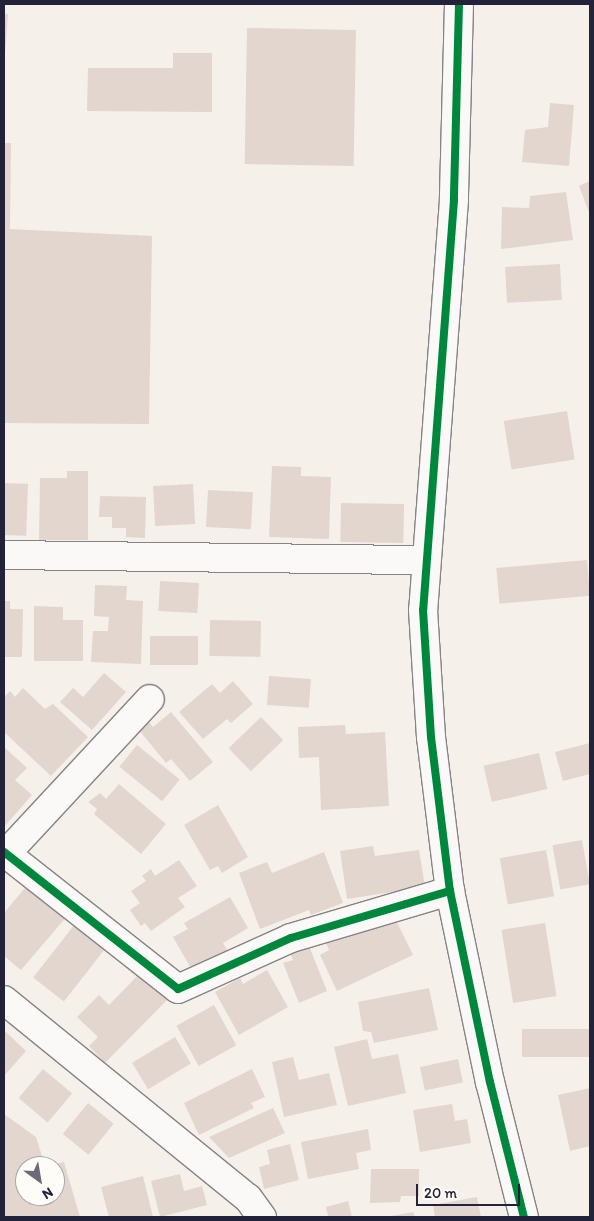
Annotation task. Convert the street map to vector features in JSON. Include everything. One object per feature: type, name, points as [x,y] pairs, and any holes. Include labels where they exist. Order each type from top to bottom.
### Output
[{"type":"street","points":[[459,4],[454,200],[424,560],[423,610],[431,736],[450,892],[490,1082],[524,1217]]},
{"type":"street","points":[[4,555],[424,560]]},
{"type":"street","points":[[150,699],[4,854],[178,989],[291,938],[450,892]]},
{"type":"street","points":[[4,1000],[248,1198],[262,1217]]},
{"type":"building","points":[[4,14],[8,14],[5,54],[4,54]]},
{"type":"building","points":[[247,28],[356,30],[354,166],[245,164]]},
{"type":"building","points":[[173,53],[212,53],[212,112],[87,111],[88,68],[173,68]]},
{"type":"building","points":[[550,103],[574,105],[569,166],[522,162],[525,130],[548,127]]},
{"type":"building","points":[[4,143],[11,143],[10,229],[152,236],[149,424],[4,423]]},
{"type":"building","points":[[590,181],[590,215],[579,186]]},
{"type":"building","points":[[566,192],[573,240],[501,249],[502,207],[529,208],[530,196]]},
{"type":"building","points":[[560,264],[562,300],[507,303],[505,267]]},
{"type":"building","points":[[567,411],[575,459],[511,469],[504,421]]},
{"type":"building","points":[[272,466],[301,467],[301,476],[331,477],[329,539],[269,537]]},
{"type":"building","points":[[67,471],[88,471],[88,540],[39,540],[40,478],[67,478]]},
{"type":"building","points":[[4,483],[28,484],[26,536],[4,535]]},
{"type":"building","points":[[193,484],[195,524],[155,526],[153,486]]},
{"type":"building","points":[[208,490],[253,492],[251,529],[206,527]]},
{"type":"building","points":[[100,496],[146,497],[145,538],[126,537],[126,528],[112,528],[112,517],[99,517]]},
{"type":"building","points":[[341,503],[404,504],[403,543],[340,542]]},
{"type":"building","points":[[587,560],[590,596],[499,604],[496,568]]},
{"type":"building","points":[[160,581],[199,583],[197,613],[158,611]]},
{"type":"building","points":[[95,585],[127,586],[126,600],[143,601],[141,664],[91,662],[93,631],[108,631],[109,617],[94,616]]},
{"type":"building","points":[[4,601],[10,601],[10,609],[23,609],[22,657],[4,657]]},
{"type":"building","points":[[34,606],[63,607],[63,620],[83,620],[83,661],[34,661]]},
{"type":"building","points":[[210,620],[261,621],[260,657],[209,656]]},
{"type":"building","points":[[150,636],[198,636],[198,665],[150,665]]},
{"type":"building","points":[[104,673],[126,692],[92,730],[60,702],[73,688],[83,697]]},
{"type":"building","points":[[269,676],[311,679],[309,708],[267,705]]},
{"type":"building","points":[[233,681],[253,704],[231,723],[227,719],[203,739],[179,712],[212,684],[220,693]]},
{"type":"building","points":[[23,688],[45,709],[53,704],[88,737],[51,776],[4,732],[4,697],[10,691],[15,697]]},
{"type":"building","points":[[171,712],[213,762],[190,781],[171,759],[166,763],[139,730],[149,722],[153,727]]},
{"type":"building","points":[[261,717],[283,740],[251,771],[229,748]]},
{"type":"building","points":[[345,725],[346,734],[385,732],[389,806],[321,810],[319,757],[299,758],[298,727]]},
{"type":"building","points":[[590,743],[590,774],[563,781],[555,752]]},
{"type":"building","points":[[137,745],[180,780],[162,801],[119,767]]},
{"type":"building","points":[[4,747],[27,768],[15,780],[32,795],[4,827]]},
{"type":"building","points":[[539,753],[547,789],[492,802],[483,766]]},
{"type":"building","points":[[119,784],[166,824],[141,854],[94,814],[97,809],[88,802],[100,793],[106,799]]},
{"type":"building","points":[[218,805],[248,857],[222,873],[218,866],[210,870],[184,825]]},
{"type":"building","points":[[582,840],[590,884],[560,890],[552,845]]},
{"type":"building","points":[[373,846],[375,856],[419,850],[425,887],[347,899],[340,851]]},
{"type":"building","points":[[546,850],[554,896],[508,904],[500,858]]},
{"type":"building","points":[[324,852],[343,903],[311,915],[309,910],[260,929],[239,873],[267,862],[272,873]]},
{"type":"building","points":[[179,860],[197,886],[178,898],[185,907],[151,931],[145,923],[141,926],[130,910],[140,903],[131,891],[146,881],[142,876],[151,869],[155,876]]},
{"type":"building","points":[[29,883],[68,915],[21,970],[4,956],[4,913]]},
{"type":"building","points":[[230,897],[248,928],[223,943],[227,950],[192,970],[173,937],[188,929],[184,923]]},
{"type":"building","points":[[393,914],[413,955],[337,991],[320,955],[329,950],[325,941]]},
{"type":"building","points":[[545,923],[557,996],[513,1003],[502,930]]},
{"type":"building","points":[[75,924],[106,948],[64,1002],[33,978]]},
{"type":"building","points":[[309,946],[327,991],[299,1003],[283,963],[293,960],[290,953]]},
{"type":"building","points":[[267,970],[288,1007],[239,1035],[215,992],[240,978],[243,984]]},
{"type":"building","points":[[141,972],[168,999],[105,1063],[89,1046],[98,1037],[77,1017],[99,995],[109,1005]]},
{"type":"building","points":[[429,988],[438,1030],[374,1043],[371,1032],[363,1031],[358,1002]]},
{"type":"building","points":[[214,1005],[236,1045],[199,1066],[176,1026]]},
{"type":"building","points":[[522,1029],[590,1029],[590,1057],[522,1057]]},
{"type":"building","points":[[4,1030],[26,1051],[4,1076]]},
{"type":"building","points":[[175,1037],[191,1064],[148,1089],[132,1063]]},
{"type":"building","points":[[367,1039],[372,1059],[398,1054],[406,1093],[348,1106],[334,1047]]},
{"type":"building","points":[[293,1057],[299,1080],[329,1073],[337,1105],[284,1117],[272,1062]]},
{"type":"building","points":[[458,1059],[463,1082],[425,1091],[420,1067]]},
{"type":"building","points":[[43,1069],[72,1093],[48,1123],[19,1098]]},
{"type":"building","points":[[252,1069],[265,1097],[251,1103],[254,1108],[199,1135],[184,1103]]},
{"type":"building","points":[[590,1088],[590,1146],[570,1151],[558,1095]]},
{"type":"building","points":[[88,1103],[114,1124],[88,1155],[63,1134]]},
{"type":"building","points":[[452,1104],[455,1121],[467,1119],[471,1143],[420,1152],[413,1110]]},
{"type":"building","points":[[273,1108],[285,1133],[229,1158],[209,1137]]},
{"type":"building","points":[[4,1114],[36,1137],[42,1156],[15,1156],[15,1206],[65,1206],[65,1165],[80,1217],[4,1217]]},
{"type":"building","points":[[368,1129],[371,1150],[356,1153],[359,1169],[308,1179],[301,1142]]},
{"type":"building","points":[[290,1144],[299,1180],[264,1189],[259,1167],[270,1164],[267,1150]]},
{"type":"building","points":[[371,1169],[419,1169],[419,1196],[401,1196],[400,1202],[370,1203]]},
{"type":"building","points":[[180,1174],[184,1191],[202,1186],[207,1205],[160,1217],[151,1181]]},
{"type":"building","points":[[143,1176],[153,1217],[109,1217],[101,1187]]},
{"type":"building","points":[[477,1197],[481,1217],[435,1217],[433,1205]]},
{"type":"building","points":[[348,1201],[352,1217],[324,1217],[328,1216],[326,1207]]},
{"type":"building","points":[[413,1212],[415,1217],[391,1217],[391,1216]]},
{"type":"cycle path","points":[[459,4],[454,200],[423,610],[431,737],[450,891],[490,1082],[524,1217]]},
{"type":"cycle path","points":[[4,852],[178,989],[291,938],[450,891]]}]
